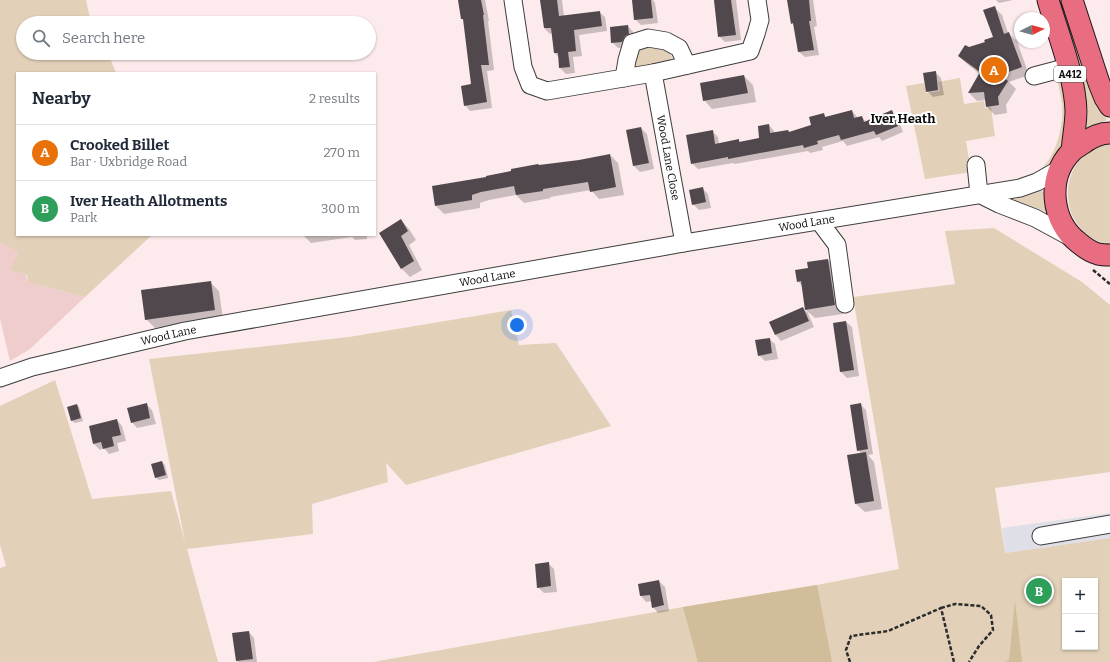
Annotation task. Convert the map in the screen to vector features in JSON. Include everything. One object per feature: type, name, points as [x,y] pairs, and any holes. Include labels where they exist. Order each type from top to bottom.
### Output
[{"type":"main road","name":"A412","points":[[1048,0],[1068,66],[1075,99],[1076,113],[1072,151]]},
{"type":"main road","name":"A412","points":[[1072,0],[1099,84],[1110,106]]},
{"type":"main road","points":[[1106,257],[1088,250],[1072,238],[1062,225],[1056,210],[1055,188],[1060,169],[1072,151],[1091,138],[1110,133]]},
{"type":"street","points":[[513,0],[523,66],[530,85],[547,92],[653,73],[750,51],[760,20],[757,0]]},
{"type":"street","points":[[624,78],[632,43],[648,38],[666,41],[679,48],[687,65]]},
{"type":"street","points":[[1034,76],[1068,66]]},
{"type":"street","name":"Wood Lane Close","points":[[653,73],[684,243]]},
{"type":"street","points":[[976,165],[979,194],[999,204],[1035,218],[1072,238]]},
{"type":"street","name":"Wood Lane","points":[[0,378],[32,367],[185,331],[684,243],[1020,188],[1037,182],[1060,169]]},
{"type":"street","points":[[819,221],[837,245],[845,304]]},
{"type":"street","points":[[1041,536],[1110,524]]},
{"type":"path","points":[[850,662],[846,650],[851,636],[888,631],[941,608],[955,604],[981,606],[992,615],[993,630],[978,646],[969,662]]},
{"type":"path","points":[[941,608],[954,662]]},
{"type":"shaded area","points":[[0,0],[86,0],[90,16],[16,16],[16,60],[111,60],[116,72],[16,72],[16,236],[151,236],[85,297],[28,282],[27,275],[10,269],[19,253],[0,242]]},
{"type":"shaded area","points":[[1056,0],[1065,0],[1094,93],[1107,120],[1086,129],[1088,113],[1085,93]]},
{"type":"shaded area","points":[[642,41],[668,50],[672,57],[668,63],[632,68],[629,57]]},
{"type":"shaded area","points":[[1057,77],[1063,80],[1068,105],[1063,145],[1058,156],[1049,166],[1019,182],[1019,178],[1042,168],[1052,155],[1055,147],[1061,129],[1062,120],[1062,101]]},
{"type":"shaded area","points":[[960,78],[964,104],[984,101],[985,108],[991,107],[995,136],[966,141],[971,172],[925,179],[906,86],[924,83],[926,93],[940,91],[938,82]]},
{"type":"shaded area","points":[[1110,142],[1110,245],[1092,238],[1083,231],[1075,221],[1070,209],[1068,197],[1072,172],[1078,162],[1087,153],[1100,145]]},
{"type":"shaded area","points":[[1049,189],[1050,213],[1012,200]]},
{"type":"shaded area","points":[[994,228],[1082,282],[1110,305],[1110,472],[995,488],[1005,553],[1110,538],[1110,662],[373,662],[683,607],[817,585],[899,569],[853,297],[955,284],[945,231]]},
{"type":"shaded area","points":[[0,242],[19,253],[28,282],[85,297],[30,349],[10,361],[0,319]]},
{"type":"shaded area","points":[[511,310],[519,345],[556,343],[611,426],[406,485],[386,463],[388,482],[312,504],[313,534],[187,549],[218,662],[0,662],[0,568],[6,566],[0,545],[0,406],[55,380],[92,499],[171,491],[185,542],[149,359],[349,337]]},
{"type":"shaded area","points":[[1110,513],[1110,538],[1005,553],[1002,528]]},
{"type":"shaded area","points":[[817,585],[832,662],[698,662],[683,607]]},
{"type":"shaded area","points":[[1015,601],[1022,662],[1005,662],[1009,660]]},
{"type":"building","points":[[458,0],[481,0],[489,65],[481,65],[487,102],[464,106],[461,86],[471,84],[463,19],[461,19]]},
{"type":"building","points":[[540,0],[557,0],[559,16],[600,11],[602,26],[574,30],[576,51],[568,52],[570,67],[559,68],[558,53],[554,53],[551,28],[544,28]]},
{"type":"building","points":[[632,0],[651,0],[653,18],[634,20]]},
{"type":"building","points":[[714,0],[731,0],[736,35],[718,37]]},
{"type":"building","points":[[787,0],[809,0],[811,21],[809,21],[814,50],[798,52]]},
{"type":"building","points":[[995,6],[1004,34],[1009,32],[1022,67],[1000,75],[1008,81],[998,97],[999,105],[986,107],[984,92],[968,93],[980,72],[958,56],[965,45],[969,47],[985,42],[984,40],[993,37],[983,10]]},
{"type":"building","points":[[628,25],[629,34],[625,36],[622,42],[611,43],[610,27]]},
{"type":"building","points":[[936,71],[938,90],[926,92],[923,73]]},
{"type":"building","points":[[744,75],[748,93],[703,101],[700,83]]},
{"type":"building","points":[[852,110],[854,118],[862,116],[864,122],[892,110],[898,126],[876,135],[874,131],[841,140],[839,135],[817,141],[818,144],[804,148],[803,145],[728,159],[728,157],[691,164],[686,135],[713,130],[715,144],[739,139],[739,142],[759,138],[758,126],[769,124],[770,133],[788,130],[789,132],[811,125],[809,117],[824,113],[825,117]]},
{"type":"building","points":[[641,127],[649,163],[633,166],[626,130]]},
{"type":"building","points":[[610,154],[616,187],[590,192],[588,182],[516,195],[514,186],[472,195],[472,200],[435,206],[432,186],[486,177],[511,171],[511,169],[538,164],[579,160]]},
{"type":"building","points":[[703,187],[706,202],[692,205],[689,190]]},
{"type":"building","points":[[401,219],[408,231],[401,236],[414,261],[401,269],[379,233]]},
{"type":"building","points":[[828,259],[835,305],[805,310],[801,281],[797,282],[795,270],[808,268],[807,262]]},
{"type":"building","points":[[211,281],[215,310],[145,320],[141,290]]},
{"type":"building","points":[[803,307],[809,321],[775,335],[769,322]]},
{"type":"building","points":[[846,321],[854,370],[840,372],[833,323]]},
{"type":"building","points":[[770,338],[772,353],[758,356],[755,340]]},
{"type":"building","points":[[147,403],[150,418],[131,423],[127,408]]},
{"type":"building","points":[[861,403],[868,449],[857,451],[850,405]]},
{"type":"building","points":[[77,404],[81,418],[71,421],[67,407]]},
{"type":"building","points":[[117,419],[121,435],[112,437],[114,446],[103,449],[101,442],[93,444],[89,426]]},
{"type":"building","points":[[866,452],[874,501],[855,504],[847,455]]},
{"type":"building","points":[[162,461],[166,475],[155,478],[151,464]]},
{"type":"building","points":[[549,562],[551,586],[537,588],[535,564]]},
{"type":"building","points":[[659,580],[664,605],[652,608],[650,595],[640,596],[638,584]]},
{"type":"building","points":[[249,631],[253,659],[236,661],[232,633]]},
{"type":"place","name":"Crooked Billet","points":[[994,70]]},
{"type":"place","name":"Iver Heath Allotments","points":[[1039,591]]},
{"type":"district","name":"Iver Heath","points":[[903,118]]}]
